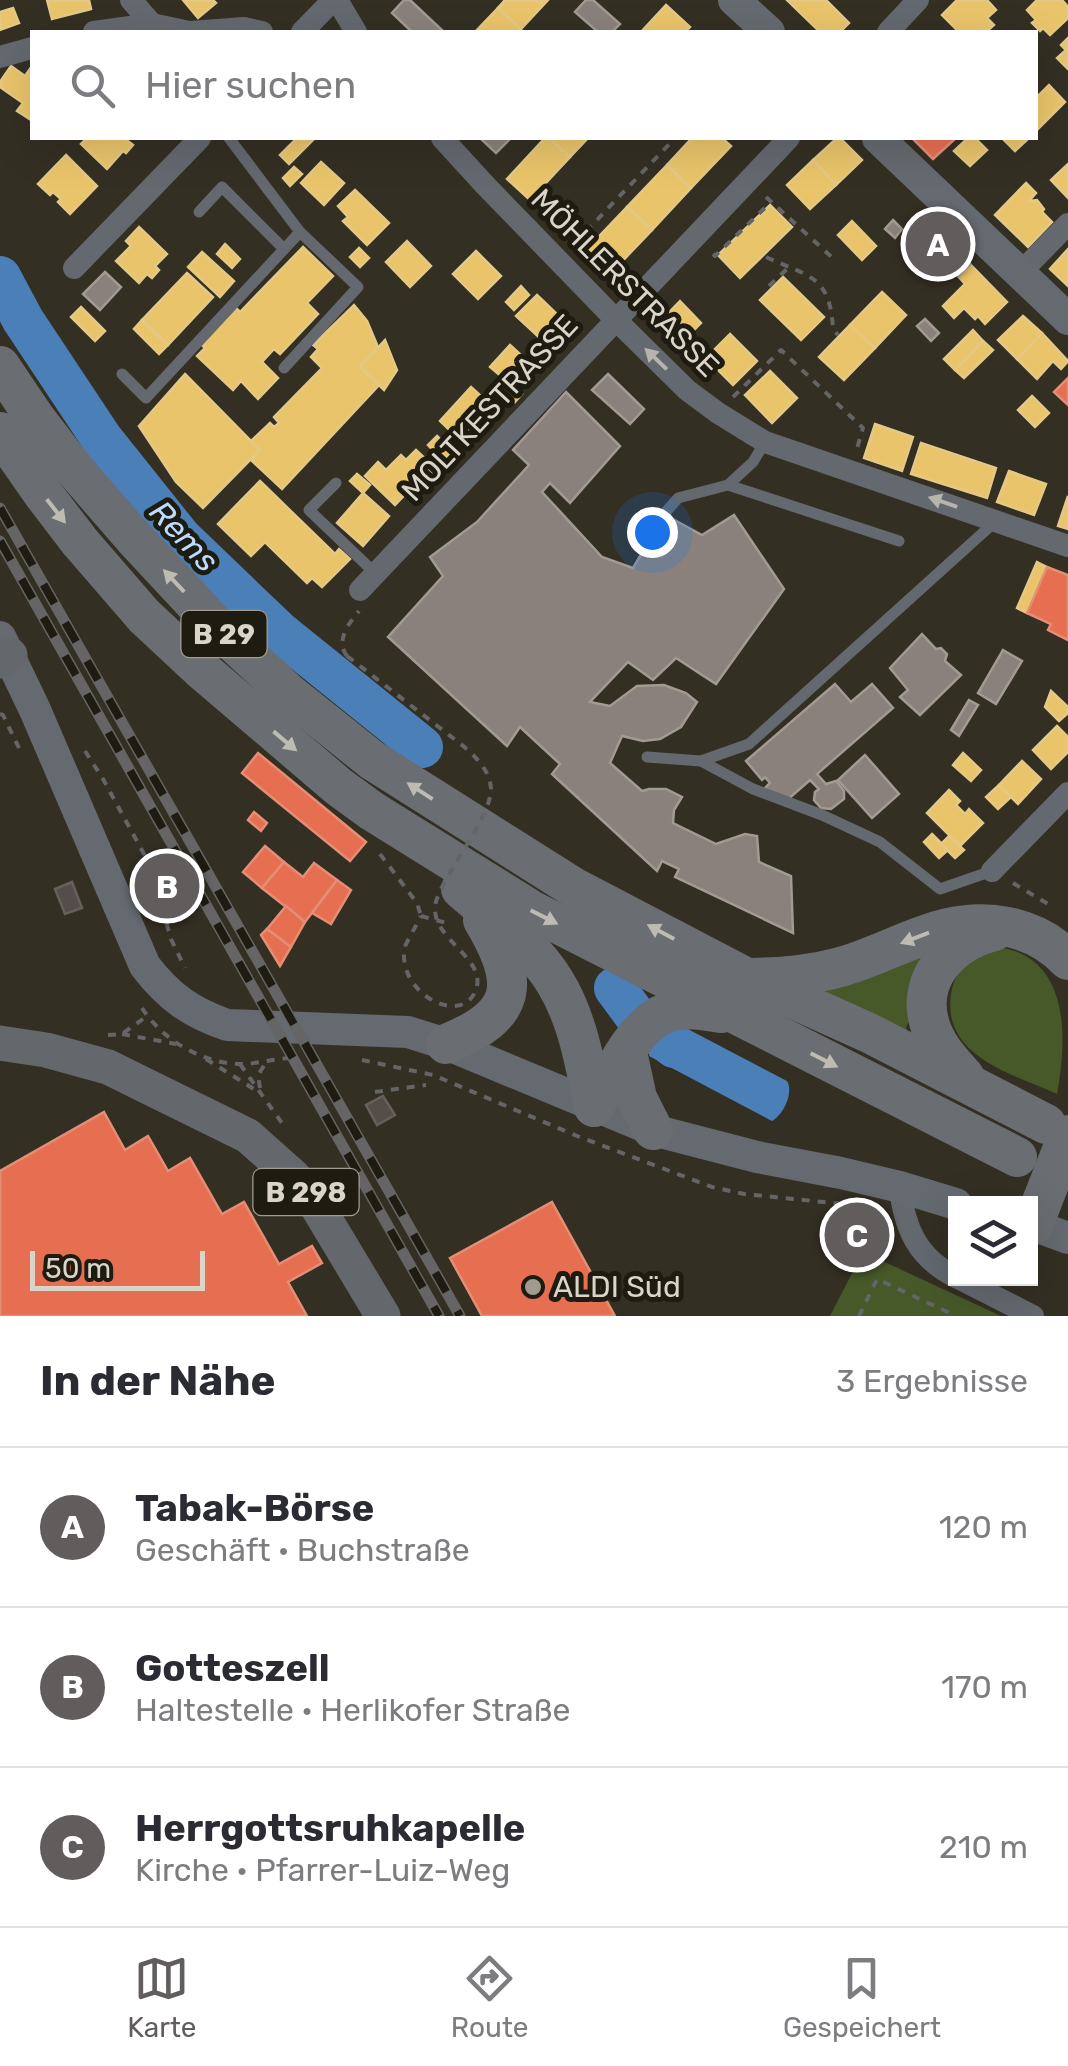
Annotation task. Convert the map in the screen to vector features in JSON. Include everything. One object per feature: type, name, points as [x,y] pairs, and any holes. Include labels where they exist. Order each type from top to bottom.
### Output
[{"type":"highway","name":"B 29","points":[[0,366],[74,470],[217,627],[287,692],[372,760],[742,997],[1016,1157]]},
{"type":"highway","name":"B 29","points":[[0,432],[44,496],[144,616],[203,672],[372,811],[531,910],[742,997],[869,1033],[1057,1130]]},
{"type":"highway","points":[[372,811],[504,958],[507,992],[494,1018],[474,1033],[441,1027]]},
{"type":"highway","points":[[460,910],[521,943],[554,981],[580,1042],[594,1107]]},
{"type":"highway","points":[[594,1107],[644,1027],[668,1012],[700,1009],[742,997],[848,965],[962,924],[1010,927],[1045,940],[1068,960]]},
{"type":"highway","points":[[974,1087],[933,1036],[927,1017],[929,984],[946,956],[985,934],[1010,927]]},
{"type":"highway","points":[[627,1052],[637,1098],[653,1130]]},
{"type":"highway","points":[[1052,1225],[1057,1130]]},
{"type":"main road","points":[[734,0],[766,30]]},
{"type":"main road","points":[[880,140],[1068,319]]},
{"type":"main road","points":[[4,651],[146,966],[162,987],[201,1016],[226,1025],[408,1032],[441,1027],[542,1084],[653,1130],[758,1157],[841,1172],[898,1203],[948,1204]]},
{"type":"main road","name":"B 298","points":[[0,1042],[108,1067],[248,1136],[294,1177],[316,1206],[383,1316]]},
{"type":"main road","name":"B 298","points":[[190,1107],[230,1139],[288,1199],[364,1316]]},
{"type":"street","points":[[304,30],[335,0],[355,30]]},
{"type":"street","points":[[890,30],[918,0]]},
{"type":"street","points":[[133,1],[152,24]]},
{"type":"street","points":[[108,30],[152,24],[180,30]]},
{"type":"street","points":[[217,30],[253,30]]},
{"type":"street","points":[[0,57],[30,49]]},
{"type":"street","points":[[74,268],[198,140]]},
{"type":"street","name":"MÖHLERSTRASSE","points":[[444,140],[615,319],[687,390],[718,413],[765,442],[1068,546]]},
{"type":"street","name":"MOLTKESTRASSE","points":[[368,582],[787,140]]},
{"type":"street","points":[[1020,273],[1068,224]]},
{"type":"street","points":[[992,871],[1068,793]]},
{"type":"street","points":[[898,1203],[924,1254],[948,1274]]},
{"type":"street","points":[[973,1286],[1033,1316]]},
{"type":"lane","points":[[231,140],[300,232],[358,287],[284,368]]},
{"type":"lane","points":[[198,212],[222,187],[284,250]]},
{"type":"lane","points":[[122,374],[146,398],[300,232]]},
{"type":"lane","points":[[638,544],[678,498],[728,485],[752,462],[765,442]]},
{"type":"lane","points":[[336,483],[309,510],[368,582]]},
{"type":"lane","points":[[728,485],[899,541]]},
{"type":"lane","points":[[700,762],[749,744],[996,521]]},
{"type":"lane","points":[[648,758],[700,762],[752,789],[880,842],[940,889],[992,871]]},
{"type":"path","points":[[558,261],[673,140]]},
{"type":"path","points":[[747,181],[836,261]]},
{"type":"path","points":[[766,256],[817,280],[832,305],[833,329],[838,335]]},
{"type":"path","points":[[769,286],[788,267]]},
{"type":"path","points":[[718,413],[780,350],[863,428],[850,471]]},
{"type":"path","points":[[368,582],[370,600],[351,621],[340,643],[342,650],[479,760],[491,789],[484,813],[435,906],[436,917],[446,938],[468,959],[477,982],[470,1000],[454,1006],[429,999],[416,989],[403,964],[405,946],[422,916],[434,918],[460,910]]},
{"type":"path","points":[[83,748],[144,853],[170,939],[186,968]]},
{"type":"path","points":[[992,871],[1053,908]]},
{"type":"path","points":[[441,1027],[450,1012],[474,1008],[486,999],[503,1004]]},
{"type":"path","points":[[122,1034],[176,1044]]},
{"type":"path","points":[[202,1057],[262,1094],[258,1075],[267,1061]]},
{"type":"path","points":[[240,1064],[305,1058]]},
{"type":"path","points":[[358,1060],[433,1075],[712,1187],[842,1204],[898,1203]]},
{"type":"path","points":[[375,1092],[426,1084]]},
{"type":"path","points":[[529,1116],[542,1084]]},
{"type":"path","points":[[858,1316],[877,1279],[952,1315]]},
{"type":"green space","points":[[1004,948],[1041,968],[1059,1004],[1062,1048],[1057,1094],[999,1069],[967,1046],[956,1030],[951,1012],[952,989],[959,972],[979,957]]},
{"type":"green space","points":[[928,949],[914,1021],[906,1028],[911,1037],[824,991]]},
{"type":"green space","points":[[863,1252],[1001,1316],[830,1316]]},
{"type":"water","points":[[682,1026],[787,1081],[788,1097],[776,1118],[772,1121],[649,1056],[651,1043]]},
{"type":"building: Wohnen","points":[[47,0],[89,0],[91,9],[52,19]]},
{"type":"building: Wohnen","points":[[183,0],[213,0],[216,3],[198,18]]},
{"type":"building: Wohnen","points":[[505,0],[548,0],[521,29],[498,8]]},
{"type":"building: Wohnen","points":[[787,0],[826,0],[849,23],[842,30],[818,30]]},
{"type":"building: Wohnen","points":[[957,0],[987,0],[996,10],[987,18],[994,25],[988,30],[957,30],[942,15]]},
{"type":"building: Wohnen","points":[[1037,0],[1062,0],[1068,7],[1068,18],[1050,35],[1032,23],[1036,20],[1027,10]]},
{"type":"building: Wohnen","points":[[666,5],[690,27],[687,30],[643,30]]},
{"type":"building: Wohnen","points":[[13,8],[19,23],[0,30],[0,12]]},
{"type":"building: Wohnen","points":[[498,8],[521,29],[520,30],[477,30]]},
{"type":"building: Wohnen","points":[[1068,38],[1068,69],[1057,58],[1066,50],[1061,45]]},
{"type":"building: Wohnen","points":[[11,66],[25,76],[30,69],[30,119],[17,111],[23,103],[0,87]]},
{"type":"building: Wohnen","points":[[1049,85],[1065,102],[1038,129],[1038,96]]},
{"type":"building: Wohnen","points":[[85,140],[127,140],[133,145],[107,169],[81,144]]},
{"type":"building: Wohnen","points":[[295,140],[313,140],[289,164],[280,155]]},
{"type":"building: Wohnen","points":[[543,140],[551,140],[570,157],[530,200],[507,179]]},
{"type":"building: Wohnen","points":[[551,140],[586,140],[570,157]]},
{"type":"building: Wohnen","points":[[690,140],[724,140],[731,146],[691,188],[667,165]]},
{"type":"building: Wohnen","points":[[835,140],[842,140],[862,160],[836,185],[813,160]]},
{"type":"building: Wohnen","points":[[966,140],[977,140],[987,150],[970,166],[954,151]]},
{"type":"building: Wohnen","points":[[1004,140],[1027,140],[1015,151]]},
{"type":"building: Wohnen","points":[[66,155],[97,186],[70,214],[58,202],[61,199],[38,184]]},
{"type":"building: Wohnen","points":[[813,160],[836,185],[810,209],[787,185]]},
{"type":"building: Wohnen","points":[[321,162],[344,183],[324,205],[301,183]]},
{"type":"building: Wohnen","points":[[1068,164],[1068,198],[1051,180]]},
{"type":"building: Wohnen","points":[[667,165],[691,188],[652,230],[627,207]]},
{"type":"building: Wohnen","points":[[294,167],[302,174],[290,186],[283,178]]},
{"type":"building: Wohnen","points":[[1026,183],[1036,193],[1029,201],[1037,200],[1052,222],[1028,247],[995,215]]},
{"type":"building: Wohnen","points":[[355,190],[389,223],[367,245],[343,221],[348,217],[338,206]]},
{"type":"building: Wohnen","points":[[770,205],[792,227],[740,278],[718,255]]},
{"type":"building: Wohnen","points":[[627,207],[652,230],[612,272],[587,249]]},
{"type":"building: Wohnen","points":[[852,221],[876,246],[862,260],[838,235]]},
{"type":"building: Wohnen","points":[[139,227],[167,254],[155,266],[159,270],[152,278],[147,274],[139,283],[116,261],[131,246],[126,241]]},
{"type":"building: Wohnen","points":[[407,241],[431,266],[410,287],[386,262]]},
{"type":"building: Wohnen","points":[[225,244],[240,259],[232,268],[217,254]]},
{"type":"building: Wohnen","points":[[303,247],[333,276],[307,303],[318,314],[280,354],[274,349],[262,362],[278,378],[258,399],[241,381],[233,390],[197,356],[205,348],[199,342],[234,306],[240,312]]},
{"type":"building: Wohnen","points":[[359,248],[369,258],[360,267],[350,257]]},
{"type":"building: Wohnen","points":[[1068,249],[1068,286],[1050,269]]},
{"type":"building: Wohnen","points":[[476,251],[501,276],[478,299],[453,274]]},
{"type":"building: Wohnen","points":[[202,252],[234,281],[220,297],[188,267]]},
{"type":"building: Wohnen","points":[[970,264],[1007,302],[985,324],[964,308],[954,318],[943,306],[965,284],[958,276]]},
{"type":"building: Wohnen","points":[[187,273],[213,297],[168,345],[142,320]]},
{"type":"building: Wohnen","points":[[783,277],[824,317],[801,340],[760,300]]},
{"type":"building: Wohnen","points":[[521,286],[529,295],[514,310],[506,302]]},
{"type":"building: Wohnen","points":[[882,292],[906,315],[875,348],[850,325]]},
{"type":"building: Wohnen","points":[[537,295],[562,319],[542,340],[516,316]]},
{"type":"building: Wohnen","points":[[680,301],[701,323],[677,347],[656,326]]},
{"type":"building: Wohnen","points":[[354,305],[367,321],[378,347],[360,367],[379,385],[282,489],[251,460],[260,450],[251,441],[270,423],[274,427],[279,423],[274,417],[322,368],[311,357],[318,349],[313,345]]},
{"type":"building: Wohnen","points":[[81,307],[105,331],[95,341],[71,317]]},
{"type":"building: Wohnen","points":[[1023,316],[1042,333],[1017,359],[998,340]]},
{"type":"building: Wohnen","points":[[142,320],[168,345],[159,354],[134,329]]},
{"type":"building: Wohnen","points":[[850,325],[875,348],[844,380],[819,357]]},
{"type":"building: Wohnen","points":[[973,330],[983,341],[955,370],[944,359]]},
{"type":"building: Wohnen","points":[[1042,333],[1068,361],[1061,369],[1053,361],[1037,379],[1017,359]]},
{"type":"building: Wohnen","points":[[730,334],[757,361],[733,385],[706,358]]},
{"type":"building: Wohnen","points":[[385,340],[397,370],[384,390],[360,367]]},
{"type":"building: Wohnen","points":[[983,341],[993,350],[964,378],[955,370]]},
{"type":"building: Wohnen","points":[[510,345],[531,364],[515,388],[490,367]]},
{"type":"building: Wohnen","points":[[770,371],[797,398],[772,423],[745,395]]},
{"type":"building: Wohnen","points":[[185,374],[260,450],[203,508],[176,482],[139,426]]},
{"type":"building: Wohnen","points":[[508,382],[522,394],[515,402],[501,389]]},
{"type":"building: Wohnen","points":[[471,387],[494,408],[462,442],[440,421]]},
{"type":"building: Wohnen","points":[[1032,396],[1049,413],[1035,427],[1018,410]]},
{"type":"building: Wohnen","points":[[875,424],[913,437],[902,471],[864,458]]},
{"type":"building: Wohnen","points":[[437,436],[453,452],[443,461],[428,445]]},
{"type":"building: Wohnen","points":[[921,443],[996,468],[987,498],[911,474]]},
{"type":"building: Wohnen","points":[[416,450],[436,469],[425,480],[422,477],[395,505],[365,476],[378,462],[386,470],[401,455],[406,460]]},
{"type":"building: Wohnen","points":[[1009,471],[1046,484],[1034,515],[997,502]]},
{"type":"building: Wohnen","points":[[357,474],[370,485],[363,493],[350,481]]},
{"type":"building: Wohnen","points":[[260,481],[335,554],[339,549],[350,559],[322,587],[312,578],[307,583],[265,542],[251,556],[218,524]]},
{"type":"building: Wohnen","points":[[363,493],[389,516],[363,546],[337,523]]},
{"type":"building: Wohnen","points":[[1068,496],[1068,529],[1058,526]]},
{"type":"building: Wohnen","points":[[1037,562],[1047,567],[1027,613],[1017,608]]},
{"type":"building: Wohnen","points":[[1051,691],[1068,707],[1068,713],[1059,721],[1045,707]]},
{"type":"building: Wohnen","points":[[1057,726],[1068,737],[1068,752],[1051,769],[1033,750]]},
{"type":"building: Wohnen","points":[[963,753],[981,770],[971,781],[953,765]]},
{"type":"building: Wohnen","points":[[1022,761],[1041,779],[1018,804],[999,785]]},
{"type":"building: Wohnen","points":[[999,785],[1011,797],[998,809],[986,797]]},
{"type":"building: Wohnen","points":[[949,790],[960,801],[956,805],[965,814],[969,809],[983,823],[960,846],[927,813]]},
{"type":"building: Wohnen","points":[[932,834],[948,850],[939,858],[924,842]]},
{"type":"building: Wohnen","points":[[949,836],[964,850],[955,858],[941,844]]},
{"type":"building: Handel","points":[[914,140],[954,140],[933,159]]},
{"type":"building: Handel","points":[[938,232],[962,256],[938,280],[914,256]]},
{"type":"building: Handel","points":[[1068,378],[1068,405],[1054,392]]},
{"type":"building: Handel","points":[[1047,567],[1068,575],[1068,640],[1048,630],[1051,624],[1027,613]]},
{"type":"building: Handel","points":[[258,753],[366,842],[350,861],[242,773]]},
{"type":"building: Handel","points":[[254,812],[267,823],[261,831],[248,820]]},
{"type":"building: Handel","points":[[265,846],[284,862],[262,888],[243,872]]},
{"type":"building: Handel","points":[[284,862],[303,877],[314,863],[337,880],[305,922],[262,888]]},
{"type":"building: Handel","points":[[337,880],[351,890],[331,924],[312,913]]},
{"type":"building: Handel","points":[[286,906],[305,922],[291,947],[267,929]]},
{"type":"building: Handel","points":[[267,929],[291,947],[280,966],[261,935]]},
{"type":"building: Handel","points":[[104,1112],[125,1150],[148,1136],[168,1171],[190,1158],[222,1214],[244,1202],[279,1264],[312,1246],[322,1263],[288,1282],[307,1316],[0,1316],[0,1171]]},
{"type":"building: Handel","name":"ALDI Süd","points":[[552,1202],[615,1316],[482,1316],[450,1258]]},
{"type":"building: Öffentlich","points":[[844,1213],[890,1240],[879,1258],[849,1239],[841,1252],[828,1244],[836,1229],[835,1218]]},
{"type":"building: Industrie","points":[[404,0],[410,0],[442,30],[410,30],[392,13]]},
{"type":"building: Industrie","points":[[586,0],[593,0],[620,24],[614,30],[596,30],[575,12]]},
{"type":"building: Industrie","points":[[482,140],[509,140],[496,153]]},
{"type":"building: Industrie","points":[[893,220],[902,229],[895,238],[885,229]]},
{"type":"building: Industrie","points":[[962,256],[970,264],[958,276],[950,268]]},
{"type":"building: Industrie","points":[[105,272],[121,287],[100,310],[83,294]]},
{"type":"building: Industrie","points":[[925,319],[939,333],[931,341],[917,326]]},
{"type":"building: Industrie","points":[[608,374],[644,409],[630,424],[592,390]]},
{"type":"building: Industrie","points":[[566,392],[620,446],[570,503],[550,483],[542,492],[602,557],[633,568],[665,515],[702,535],[734,515],[784,589],[716,684],[676,658],[653,680],[628,662],[590,702],[610,706],[637,686],[664,685],[697,702],[681,727],[660,739],[643,741],[622,736],[610,763],[642,791],[666,789],[682,797],[674,810],[673,823],[716,844],[745,834],[757,836],[759,862],[791,876],[793,933],[675,877],[679,869],[662,861],[657,871],[552,774],[560,764],[520,727],[507,746],[388,637],[443,576],[430,557],[477,522],[529,465],[513,450]]},
{"type":"building: Industrie","points":[[922,634],[947,654],[945,661],[961,675],[920,715],[900,697],[908,690],[890,668]]},
{"type":"building: Industrie","points":[[1003,650],[1022,661],[996,704],[978,693]]},
{"type":"building: Industrie","points":[[835,684],[851,702],[872,684],[893,708],[817,774],[826,784],[836,781],[844,791],[844,799],[831,809],[821,808],[814,800],[819,789],[810,780],[785,802],[765,788],[770,783],[765,777],[762,780],[746,761]]},
{"type":"building: Industrie","points":[[969,700],[978,705],[959,736],[951,730]]},
{"type":"building: Industrie","points":[[865,755],[899,794],[872,818],[838,780]]},
{"type":"building: Sonstige","points":[[72,882],[82,908],[65,914],[55,889]]},
{"type":"building: Sonstige","points":[[383,1096],[395,1115],[377,1125],[366,1105]]},
{"type":"waterway","name":"Rems","points":[[0,277],[23,320],[102,439],[181,538],[278,631],[422,747]]},
{"type":"waterway","name":"Rems","points":[[615,988],[637,1018],[674,1047]]},
{"type":"railway","points":[[0,508],[460,1316]]},
{"type":"railway","points":[[0,541],[439,1316]]},
{"type":"place","name":"Tabak-Börse","points":[[938,244]]},
{"type":"place","name":"Gotteszell","points":[[167,886]]},
{"type":"place","name":"Herrgottsruhkapelle","points":[[857,1235]]},
{"type":"place","name":"ALDI Süd","points":[[533,1287]]}]
